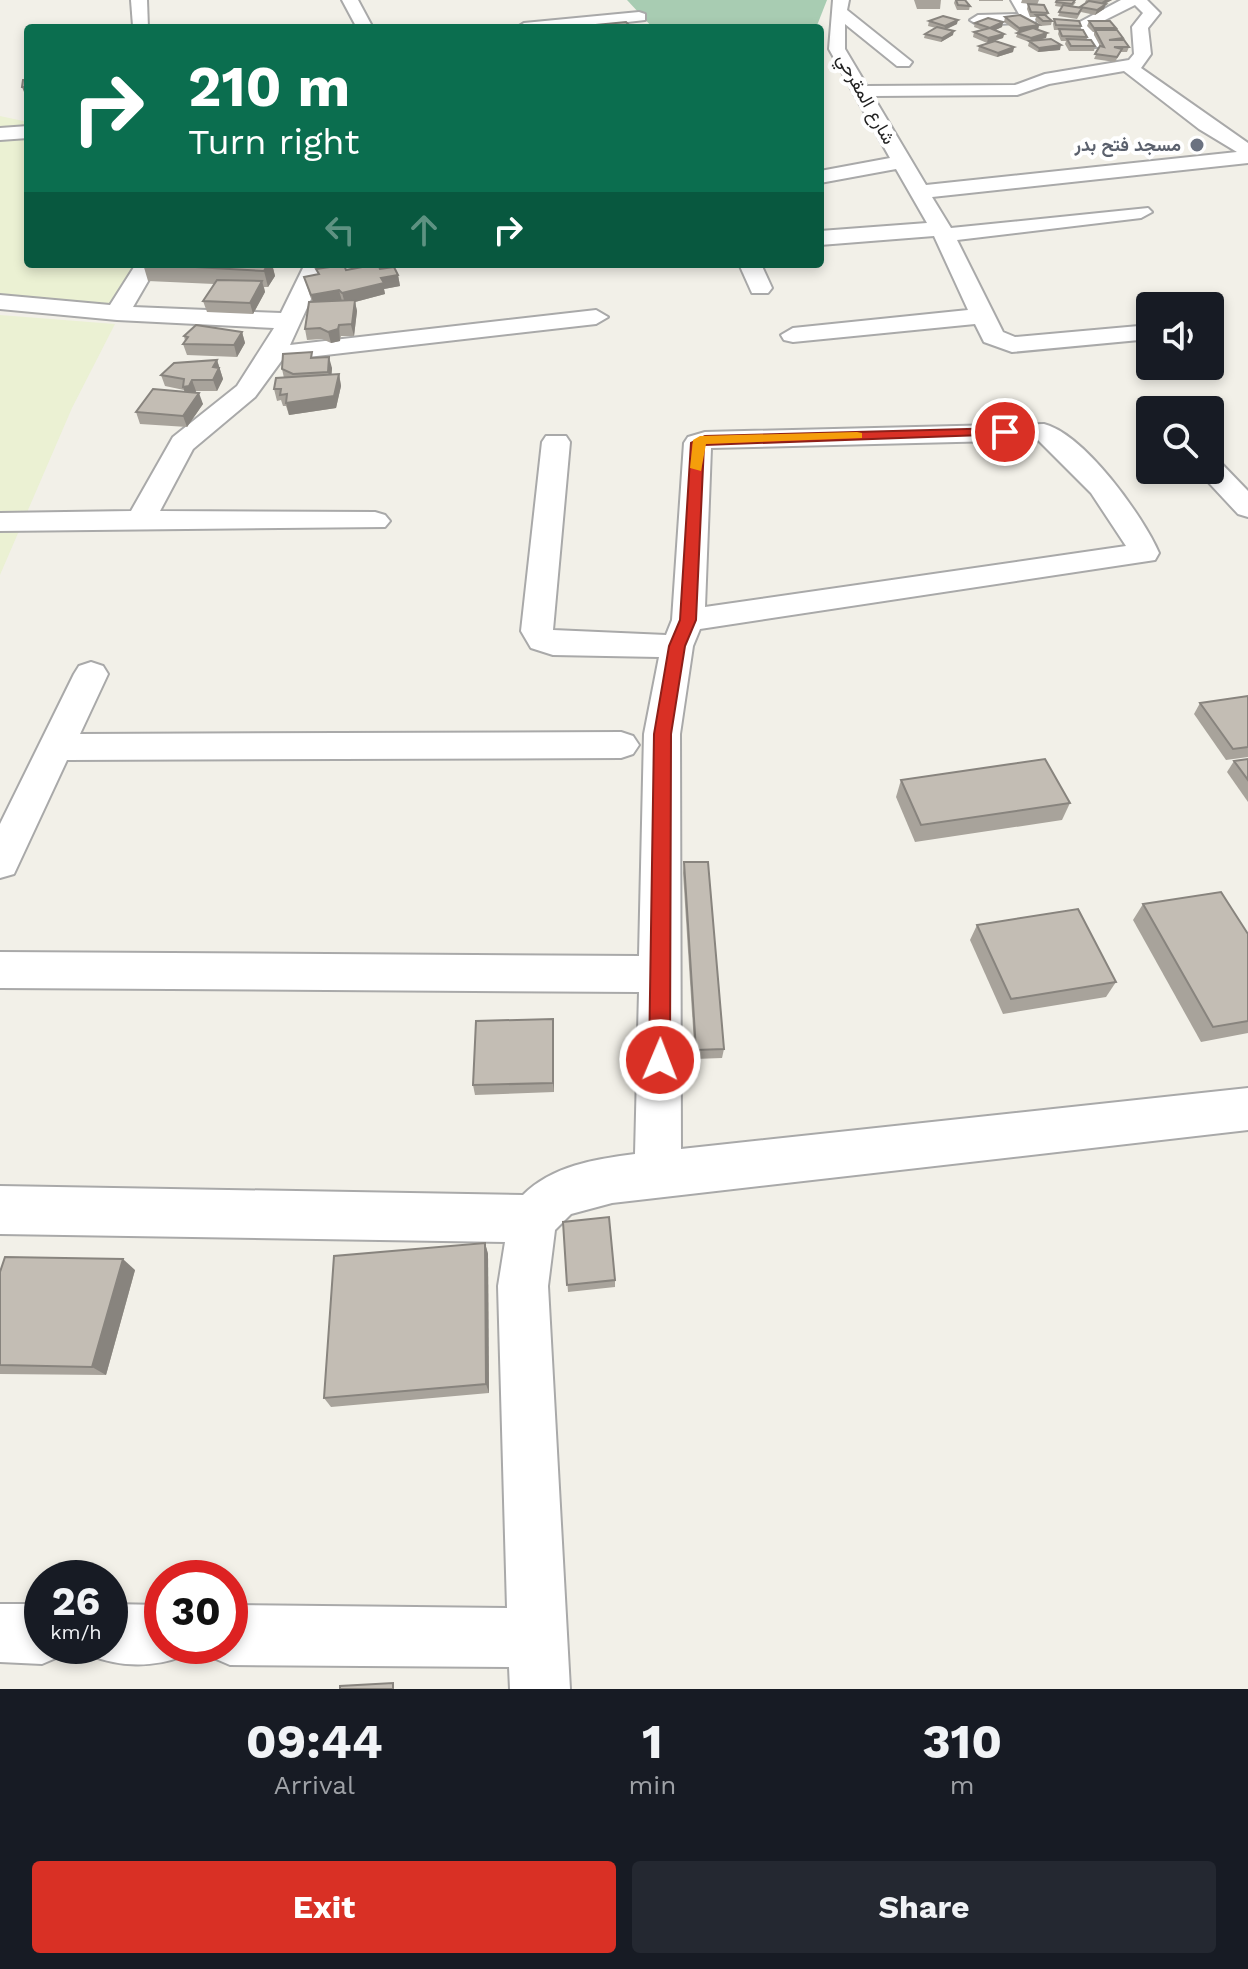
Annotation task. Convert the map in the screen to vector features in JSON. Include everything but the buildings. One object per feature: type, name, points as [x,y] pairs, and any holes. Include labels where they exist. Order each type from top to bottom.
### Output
[{"type":"street","points":[[139,0],[141,24]]},
{"type":"street","points":[[350,0],[363,24]]},
{"type":"street","points":[[623,0],[644,23]]},
{"type":"street","points":[[978,20],[1029,19],[1019,0]]},
{"type":"street","points":[[863,91],[1017,90],[1045,79],[1128,66],[1141,60],[1140,27],[1152,13],[1136,0],[1086,23],[1085,26],[1098,43]]},
{"type":"street","points":[[840,6],[903,62]]},
{"type":"street","name":"شارع المقرحي","points":[[824,176],[901,162],[863,91],[828,35],[840,6]]},
{"type":"street","points":[[620,24],[644,23]]},
{"type":"street","points":[[1128,66],[1194,116],[1248,151]]},
{"type":"street","points":[[0,134],[24,132]]},
{"type":"street","points":[[920,192],[1248,157]]},
{"type":"street","points":[[901,162],[920,192],[993,337],[1012,345],[1136,333]]},
{"type":"street","points":[[824,238],[941,232],[1141,212]]},
{"type":"street","points":[[117,313],[145,268]]},
{"type":"street","points":[[141,520],[189,436],[236,403],[273,354],[314,268]]},
{"type":"street","points":[[752,268],[760,288]]},
{"type":"street","points":[[0,302],[117,313],[287,321]]},
{"type":"street","points":[[793,335],[984,316]]},
{"type":"street","points":[[273,354],[596,317]]},
{"type":"street","points":[[556,442],[537,631],[543,640],[553,644],[682,633],[1144,553],[1103,490],[1072,455],[1044,432],[705,440],[698,443],[682,633],[662,734],[658,1174]]},
{"type":"street","points":[[1224,483],[1248,508]]},
{"type":"street","points":[[0,522],[375,521]]},
{"type":"street","points":[[0,863],[91,674]]},
{"type":"street","points":[[55,747],[621,745]]},
{"type":"street","points":[[0,970],[661,974]]},
{"type":"street","points":[[248,1637],[539,1664],[523,1286],[533,1219],[557,1194],[612,1180],[658,1174],[783,1163],[1248,1109]]},
{"type":"street","points":[[0,1210],[533,1219]]},
{"type":"street","points":[[0,1633],[24,1634]]},
{"type":"green space","points":[[627,0],[827,0],[818,24],[649,24]]},
{"type":"green space","points":[[0,116],[24,121],[24,268],[133,268],[111,304],[0,294]]},
{"type":"green space","points":[[0,315],[115,324],[72,408],[0,575]]},
{"type":"slow traffic","points":[[696,468],[700,440],[857,436]]},
{"type":"place","name":"مسجد فتح بدر","points":[[1197,145]]},
{"type":"route","points":[[660,1060],[662,734],[677,646],[688,620],[698,443],[700,440],[1005,432]]}]
